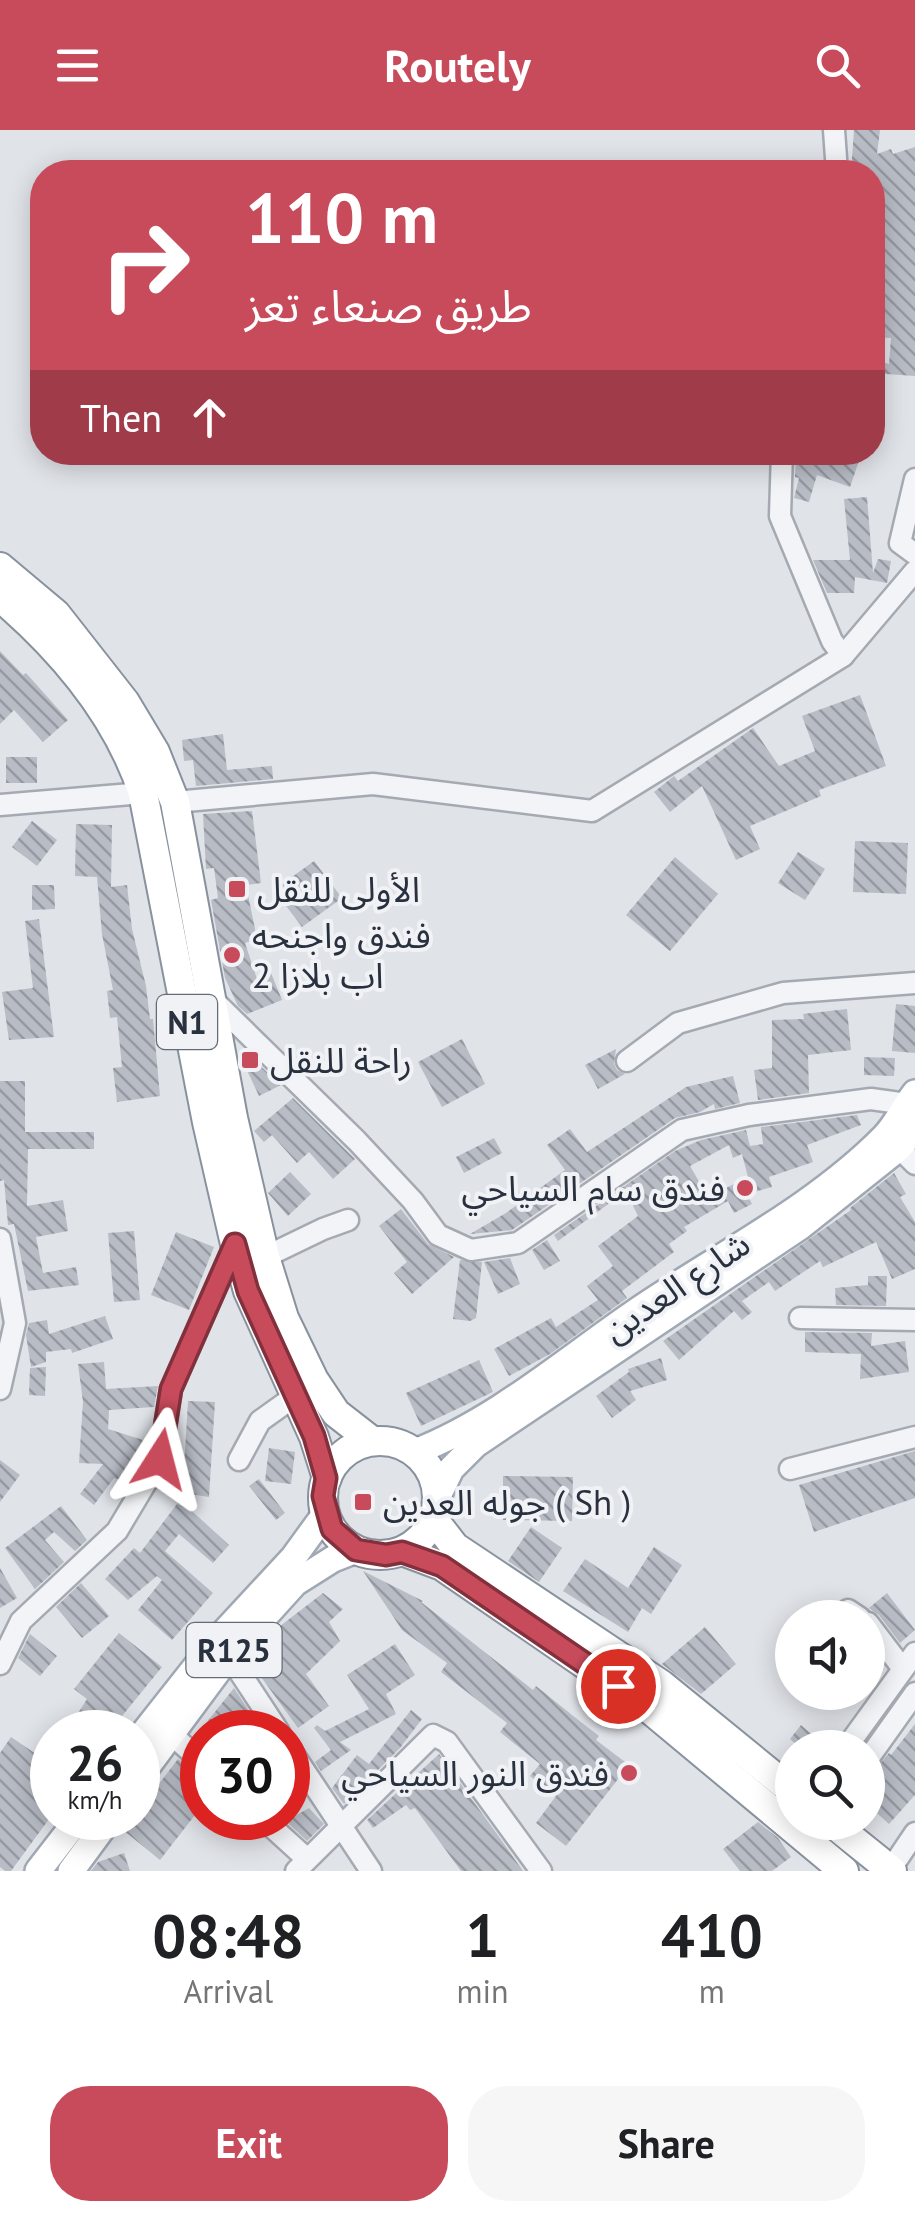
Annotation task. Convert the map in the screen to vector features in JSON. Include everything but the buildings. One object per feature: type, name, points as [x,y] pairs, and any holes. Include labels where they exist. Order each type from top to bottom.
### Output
[{"type":"highway","name":"N1","points":[[0,567],[56,614],[124,702],[155,752],[175,802],[232,1118],[265,1257],[284,1318],[314,1380],[336,1414],[372,1441]]},
{"type":"highway","name":"N1","points":[[0,597],[38,629],[74,669],[132,760],[143,793],[206,1122],[235,1244],[248,1291],[314,1436],[326,1478]]},
{"type":"highway","points":[[436,1508],[415,1544],[402,1552],[386,1555],[356,1550],[332,1529],[325,1514],[326,1478],[352,1448],[372,1441],[387,1441],[416,1452],[432,1471],[436,1508],[455,1547],[662,1685],[775,1777]]},
{"type":"highway","points":[[402,1552],[442,1566],[648,1706],[775,1806]]},
{"type":"highway","points":[[814,1840],[844,1871]]},
{"type":"highway","points":[[854,1840],[891,1870]]},
{"type":"main road","name":"شارع العدين","points":[[416,1452],[463,1431],[788,1212],[864,1156],[887,1134],[910,1128]]},
{"type":"main road","name":"شارع العدين","points":[[436,1508],[451,1468],[476,1444],[801,1226],[910,1128]]},
{"type":"main road","name":"R125","points":[[160,1712],[216,1640],[293,1558],[325,1514]]},
{"type":"main road","name":"R125","points":[[160,1747],[229,1656],[296,1583],[333,1559],[356,1550]]},
{"type":"main road","points":[[38,1871],[62,1840]]},
{"type":"main road","points":[[72,1871],[94,1840]]},
{"type":"street","points":[[834,130],[836,160]]},
{"type":"street","points":[[782,465],[780,516],[832,641],[843,656]]},
{"type":"street","points":[[915,479],[900,543],[915,554]]},
{"type":"street","points":[[175,802],[373,784],[592,811],[843,656],[915,572]]},
{"type":"street","points":[[0,806],[143,793]]},
{"type":"street","points":[[627,1061],[678,1023],[783,993],[915,983]]},
{"type":"street","points":[[212,999],[357,1141],[438,1234],[471,1250],[518,1243],[682,1130],[749,1115],[871,1100],[910,1128]]},
{"type":"street","points":[[265,1257],[322,1228],[348,1220]]},
{"type":"street","points":[[0,1238],[15,1323],[0,1389]]},
{"type":"street","points":[[0,1664],[22,1621],[117,1531],[160,1459],[171,1389],[235,1244]]},
{"type":"street","points":[[800,1318],[915,1320]]},
{"type":"street","points":[[239,1460],[260,1421],[295,1396]]},
{"type":"street","points":[[790,1469],[915,1438]]},
{"type":"street","points":[[0,1630],[22,1621]]},
{"type":"street","points":[[859,1730],[909,1661],[885,1639]]},
{"type":"street","points":[[229,1656],[265,1710]]},
{"type":"street","points":[[885,1735],[914,1695]]},
{"type":"street","points":[[170,1733],[180,1742]]},
{"type":"street","points":[[281,1840],[302,1865],[433,1735],[446,1742],[541,1871]]},
{"type":"street","points":[[310,1780],[371,1871]]},
{"type":"street","points":[[891,1870],[915,1833]]},
{"type":"place","name":"الأولى للنقل","points":[[237,889]]},
{"type":"place","name":"فندق واجنحه اب بلازا 2","points":[[232,955]]},
{"type":"place","name":"راحة للنقل","points":[[250,1060]]},
{"type":"place","name":"فندق سام السياحي","points":[[745,1188]]},
{"type":"place","name":"جوله العدين ( Sh )","points":[[363,1502]]},
{"type":"place","name":"فندق النور السياحي","points":[[629,1773]]},
{"type":"route","points":[[160,1459],[171,1389],[235,1244],[248,1291],[314,1436],[326,1478],[325,1514],[342,1541],[371,1555],[402,1552],[442,1566],[618,1686]]}]
